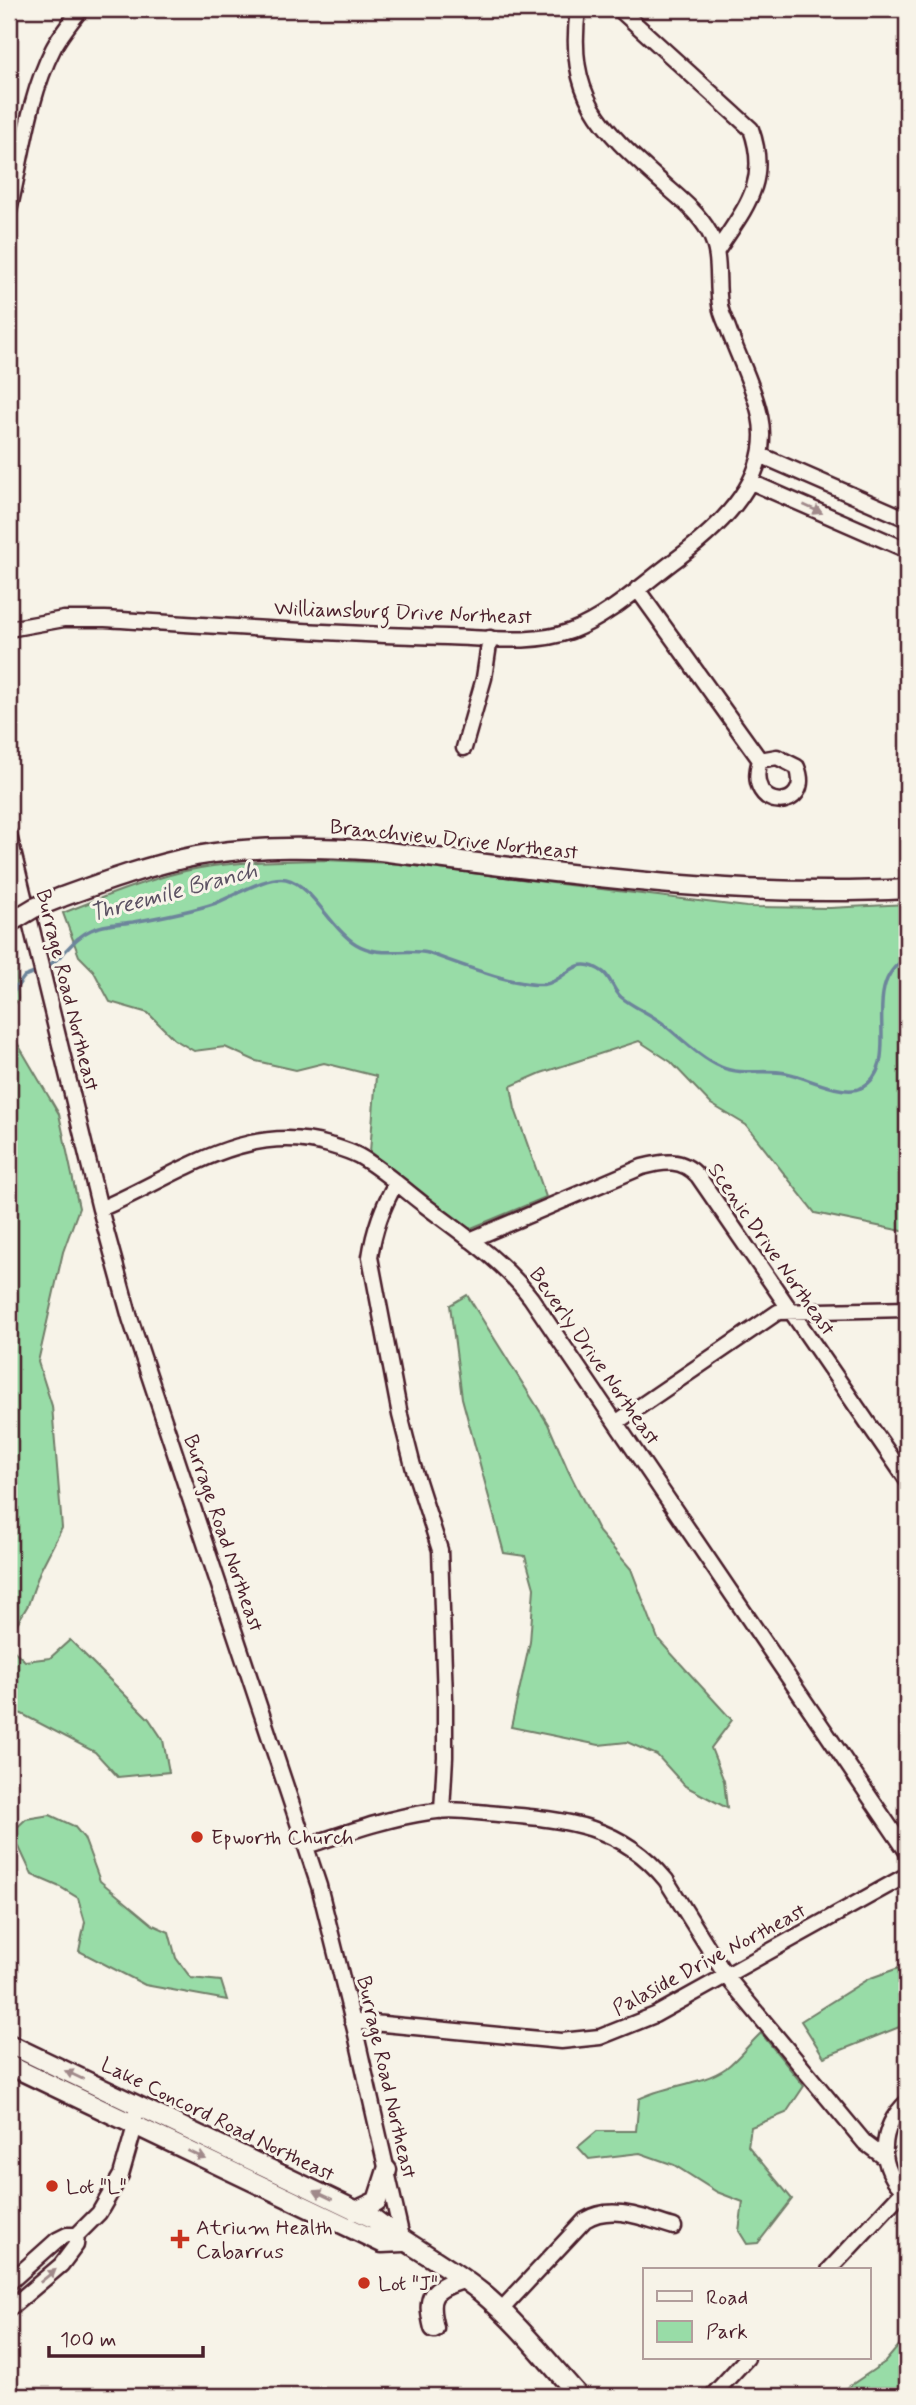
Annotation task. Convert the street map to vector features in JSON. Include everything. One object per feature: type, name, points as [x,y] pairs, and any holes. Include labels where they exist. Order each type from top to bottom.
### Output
[{"type":"main road","name":"Branchview Drive Northeast","points":[[9,923],[34,908],[142,869],[197,856],[256,849],[329,847],[380,851],[685,887],[762,890],[907,888]]},
{"type":"main road","name":"Lake Concord Road Northeast","points":[[9,2044],[374,2219],[403,2242],[463,2279],[501,2310],[579,2396]]},
{"type":"main road","name":"Lake Concord Road Northeast","points":[[9,2065],[382,2243],[403,2242]]},
{"type":"main road","points":[[356,2211],[377,2201],[387,2170]]},
{"type":"main road","points":[[434,2328],[430,2303],[432,2295],[440,2287],[463,2279]]},
{"type":"street","points":[[9,211],[35,96],[46,64],[54,47],[81,9]]},
{"type":"street","name":"Williamsburg Drive Northeast","points":[[9,629],[64,619],[105,619],[374,635],[542,638],[569,632],[590,623],[693,547],[723,520],[751,482],[760,455],[762,433],[759,410],[720,308],[717,251],[709,231],[693,211],[614,140],[589,105],[577,67],[578,9]]},
{"type":"street","points":[[619,9],[751,129],[759,157],[758,176],[737,220],[717,251]]},
{"type":"street","points":[[760,455],[907,519]]},
{"type":"street","points":[[751,482],[907,550]]},
{"type":"street","points":[[637,589],[760,760]]},
{"type":"street","points":[[464,748],[485,678],[490,638]]},
{"type":"street","name":"Burrage Road Northeast","points":[[9,835],[100,1209],[130,1318],[319,1886],[403,2242]]},
{"type":"street","name":"Beverly Drive Northeast","points":[[100,1209],[226,1149],[260,1140],[284,1138],[315,1141],[359,1156],[470,1240],[520,1283],[907,1852]]},
{"type":"street","name":"Scenic Drive Northeast","points":[[470,1240],[642,1167],[673,1161],[684,1164],[698,1177],[907,1480]]},
{"type":"street","points":[[396,1183],[381,1211],[373,1235],[370,1257],[400,1415],[440,1550],[445,1699],[442,1811]]},
{"type":"street","points":[[617,1422],[778,1312],[907,1309]]},
{"type":"street","points":[[306,1846],[392,1819],[442,1811],[559,1819],[617,1838],[638,1851],[666,1880],[726,1976],[865,2143],[885,2158]]},
{"type":"street","name":"Palaside Drive Northeast","points":[[352,2021],[561,2041],[612,2033],[655,2015],[907,1875]]},
{"type":"street","points":[[830,2268],[905,2191],[889,2170],[885,2158],[886,2132],[891,2120],[907,2102]]},
{"type":"street","points":[[9,2309],[61,2265],[76,2245],[77,2235],[99,2213],[121,2175],[135,2126],[136,2105]]},
{"type":"street","points":[[501,2310],[585,2220],[593,2215],[618,2212],[674,2227]]},
{"type":"street","points":[[9,2283],[57,2240],[66,2235],[77,2235]]},
{"type":"street","points":[[712,2396],[745,2360]]},
{"type":"green space","points":[[324,860],[391,863],[747,907],[830,908],[907,904],[907,1232],[815,1213],[746,1125],[711,1104],[671,1062],[639,1041],[541,1073],[511,1086],[515,1109],[546,1197],[469,1229],[370,1152],[376,1076],[324,1063],[296,1070],[256,1061],[225,1047],[194,1051],[174,1039],[148,1013],[110,1002],[93,970],[79,956],[63,913],[138,884],[185,871],[237,863]]},
{"type":"green space","points":[[13,934],[18,999],[9,1013],[9,937]]},
{"type":"green space","points":[[9,1029],[59,1114],[79,1208],[63,1252],[38,1362],[52,1406],[62,1528],[40,1571],[28,1605],[9,1637]]},
{"type":"green space","points":[[467,1295],[548,1424],[599,1532],[631,1569],[658,1639],[732,1720],[711,1748],[724,1781],[727,1808],[685,1786],[657,1755],[627,1742],[599,1745],[511,1727],[530,1642],[534,1588],[525,1556],[504,1553],[462,1398],[450,1305]]},
{"type":"green space","points":[[70,1640],[149,1719],[163,1740],[169,1772],[118,1777],[95,1752],[22,1714],[9,1711],[9,1646],[25,1661],[50,1658]]},
{"type":"green space","points":[[50,1815],[74,1826],[84,1838],[100,1881],[153,1925],[169,1932],[176,1958],[191,1978],[221,1981],[227,2000],[145,1985],[79,1951],[85,1922],[78,1898],[32,1875],[12,1832],[26,1819]]},
{"type":"green space","points":[[907,1965],[907,2024],[824,2057],[801,2021],[868,1979]]},
{"type":"green space","points":[[761,2033],[804,2086],[786,2113],[751,2127],[748,2146],[792,2199],[758,2243],[747,2244],[739,2231],[743,2202],[717,2192],[674,2165],[640,2153],[589,2159],[578,2147],[597,2131],[636,2131],[639,2099],[716,2074],[731,2064]]},
{"type":"green space","points":[[907,2336],[907,2396],[835,2396],[885,2362]]},
{"type":"waterway","name":"Threemile Branch","points":[[46,967],[78,938],[96,928],[196,909],[261,883],[286,879],[304,889],[347,937],[365,948],[383,952],[428,953],[521,983],[546,984],[578,966],[593,967],[606,975],[621,997],[657,1019],[697,1052],[721,1067],[739,1071],[785,1073],[828,1086],[854,1090],[861,1088],[874,1077],[880,1062],[884,987],[892,971],[907,958]]},
{"type":"waterway","name":"Threemile Branch","points":[[9,998],[24,977],[37,972]]},
{"type":"waterway","points":[[9,980],[16,987]]},
{"type":"place","name":"Epworth Church","points":[[197,1837]]},
{"type":"place","name":"Lot \"L\"","points":[[52,2186]]},
{"type":"place","name":"Atrium Health Cabarrus","points":[[180,2239]]},
{"type":"place","name":"Lot \"J\"","points":[[364,2283]]}]
